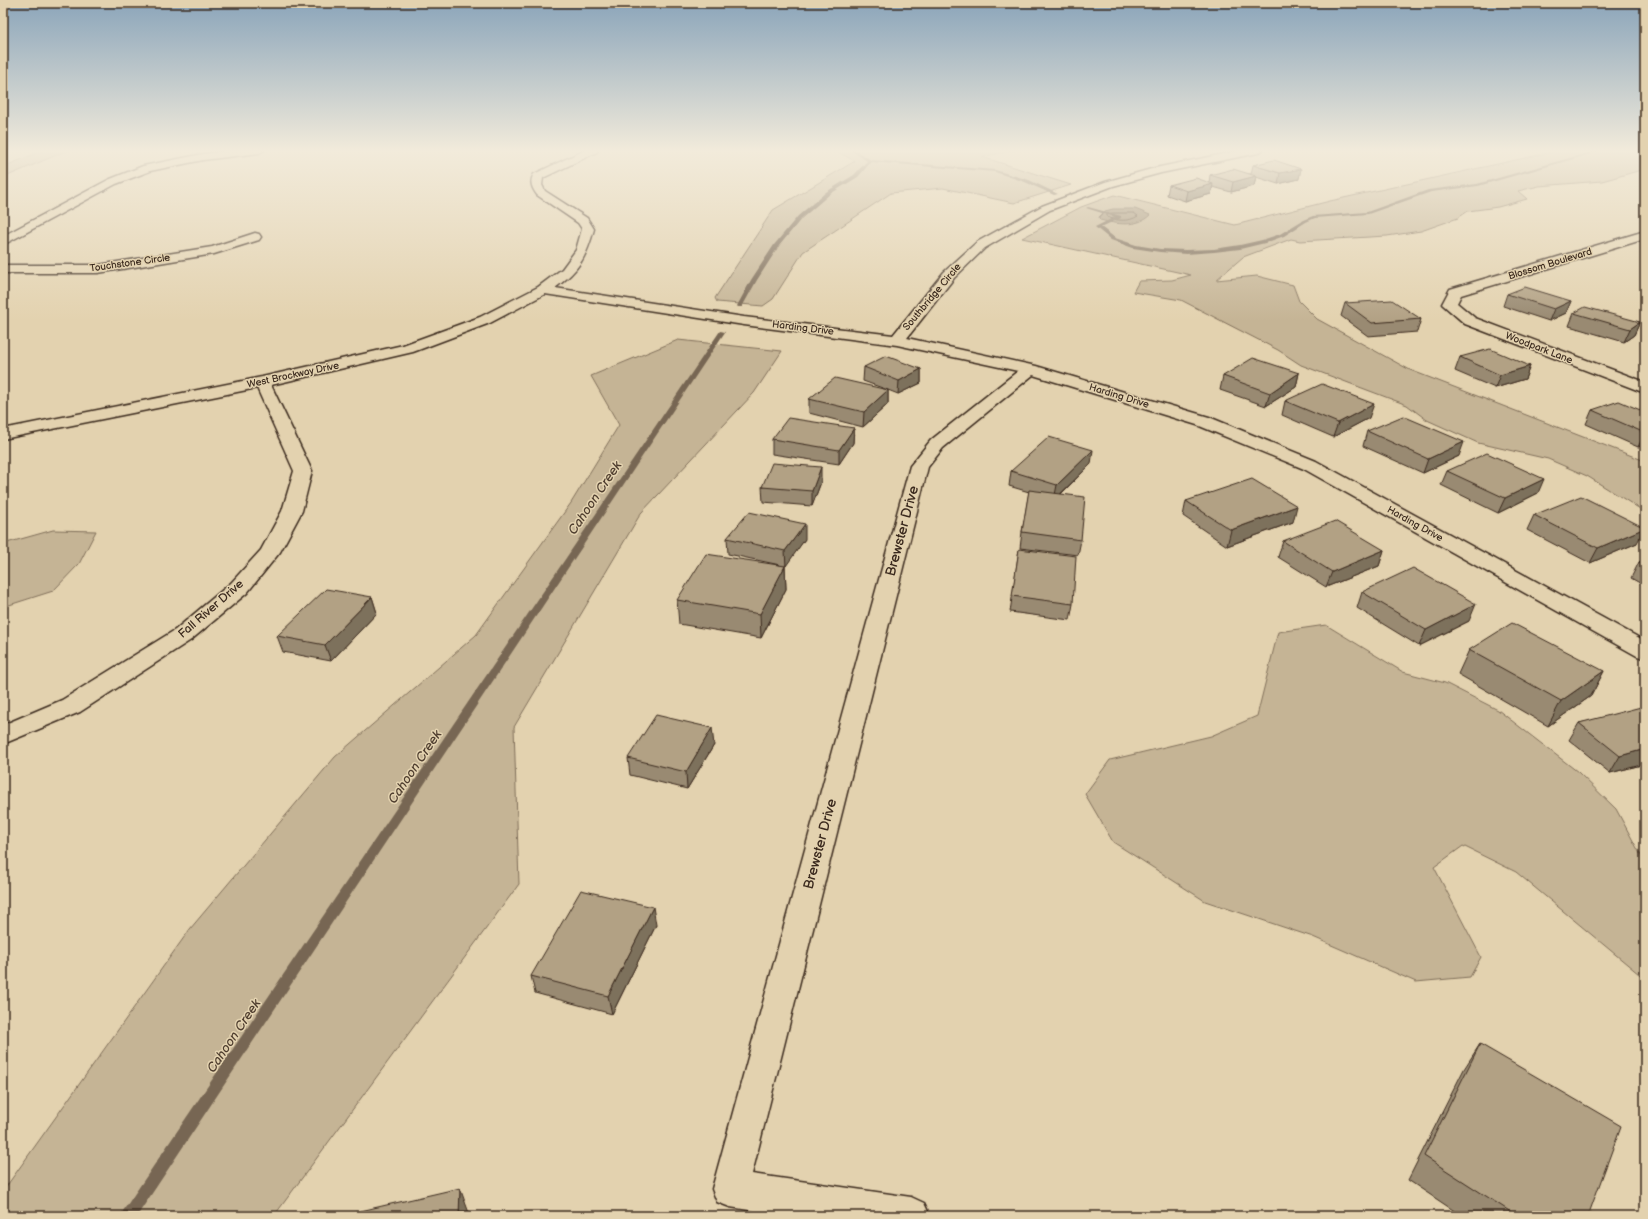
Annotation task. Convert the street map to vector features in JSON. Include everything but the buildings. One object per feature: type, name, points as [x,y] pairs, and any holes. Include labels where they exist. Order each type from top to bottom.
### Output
[{"type":"street","points":[[3,241],[66,207]]},
{"type":"street","name":"West Brockway Drive","points":[[3,434],[262,382],[408,349],[485,320],[543,290],[567,272],[582,250],[588,229],[583,221],[562,207]]},
{"type":"street","name":"Southbridge Circle","points":[[897,340],[949,275],[981,245],[1049,207]]},
{"type":"street","name":"Blossom Boulevard","points":[[1455,292],[1645,235]]},
{"type":"street","name":"Touchstone Circle","points":[[3,269],[98,269],[214,250],[255,237]]},
{"type":"street","name":"Harding Drive","points":[[543,290],[744,321],[897,340],[1030,370],[1203,421],[1310,465],[1645,651]]},
{"type":"street","name":"Woodpark Lane","points":[[1455,292],[1449,304],[1470,321],[1645,388]]},
{"type":"street","name":"Brewster Drive","points":[[911,1216],[730,1189],[919,466],[937,444],[1030,370]]},
{"type":"street","name":"Fall River Drive","points":[[3,735],[71,706],[183,635],[239,588],[270,552],[292,511],[303,471],[262,382]]},
{"type":"shaded area","points":[[778,207],[870,207],[803,252],[773,299],[763,306],[717,302],[715,298],[773,210]]},
{"type":"shaded area","points":[[1081,207],[1162,207],[1235,225],[1307,207],[1498,207],[1468,211],[1458,218],[1421,231],[1387,236],[1300,241],[1291,239],[1243,257],[1216,280],[1257,276],[1293,285],[1299,301],[1317,319],[1410,370],[1645,461],[1645,512],[1587,476],[1548,459],[1478,443],[1427,420],[1407,405],[1301,365],[1278,350],[1181,300],[1133,292],[1139,281],[1172,280],[1191,275],[1022,238]]},
{"type":"shaded area","points":[[678,340],[782,351],[754,393],[641,513],[514,727],[519,884],[274,1216],[3,1216],[3,1191],[190,929],[335,757],[476,635],[571,503],[619,425],[591,376]]},
{"type":"shaded area","points":[[53,530],[96,531],[79,564],[53,591],[3,607],[3,544]]},
{"type":"shaded area","points":[[1326,625],[1403,672],[1445,683],[1498,710],[1578,772],[1616,809],[1645,863],[1645,979],[1516,872],[1463,846],[1434,867],[1481,957],[1470,977],[1416,982],[1313,937],[1205,901],[1113,842],[1085,794],[1110,760],[1211,736],[1257,716],[1278,632]]},
{"type":"water","points":[[1113,209],[1135,209],[1150,215],[1139,222],[1126,224],[1100,220],[1099,217],[1105,211]]},
{"type":"waterway","name":"Cahoon Creek","points":[[740,306],[754,280],[777,245],[800,217],[812,207]]},
{"type":"waterway","points":[[1088,208],[1119,217],[1097,227],[1113,239],[1135,247],[1160,251],[1186,252],[1214,251],[1263,242],[1282,235],[1314,217],[1326,215],[1356,215],[1387,207]]},
{"type":"waterway","name":"Cahoon Creek","points":[[128,1216],[722,332]]}]
